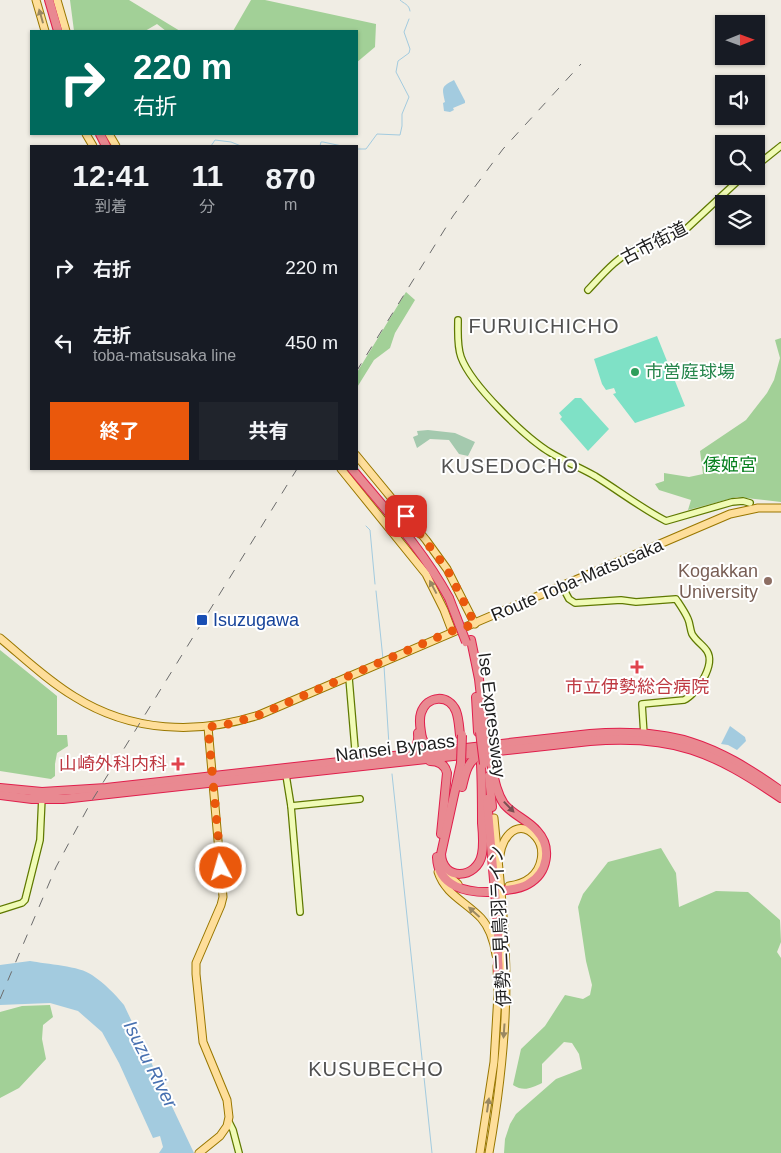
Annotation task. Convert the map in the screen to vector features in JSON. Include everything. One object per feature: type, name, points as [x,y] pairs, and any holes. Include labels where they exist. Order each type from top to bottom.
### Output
[{"type":"highway","points":[[44,0],[54,30]]},
{"type":"highway","points":[[49,0],[58,30]]},
{"type":"highway","name":"Ise Expressway","points":[[353,470],[419,548]]},
{"type":"highway","name":"Ise Expressway","points":[[358,470],[419,548],[451,597],[478,673],[482,709],[482,732]]},
{"type":"highway","name":"Ise Expressway","points":[[468,641],[482,732]]},
{"type":"highway","points":[[385,760],[417,746],[418,712],[423,702],[432,696],[445,696],[454,702],[459,712],[461,734],[460,762],[442,837]]},
{"type":"highway","points":[[461,734],[458,717],[452,704],[444,699],[432,700],[424,708],[420,721],[422,740],[431,748],[494,745]]},
{"type":"highway","points":[[439,860],[448,869],[462,874],[474,869],[481,858],[486,764],[482,732]]},
{"type":"highway","name":"Nansei Bypass","points":[[0,795],[42,796],[106,788],[286,775],[494,745],[590,734],[687,740],[716,751],[745,766],[781,791]]},
{"type":"highway","name":"Nansei Bypass","points":[[213,779],[356,761],[506,750],[644,736],[715,758],[747,775],[781,798]]},
{"type":"highway","points":[[442,837],[454,815],[470,762],[477,757],[506,750]]},
{"type":"highway","points":[[385,760],[434,761],[445,767],[447,776],[439,860],[443,876],[453,886],[470,891],[492,890]]},
{"type":"highway","points":[[486,764],[504,803],[536,830],[543,839],[546,848],[545,862],[538,876],[525,886],[505,891]]},
{"type":"highway","name":"Ise Expressway","points":[[486,764],[494,818]]},
{"type":"highway","name":"Ise Expressway","points":[[486,764],[498,926],[498,971]]},
{"type":"highway","name":"Nansei Bypass","points":[[0,788],[42,796]]},
{"type":"main road","points":[[36,0],[45,30]]},
{"type":"main road","points":[[57,0],[66,30]]},
{"type":"main road","points":[[358,457],[442,562],[455,582],[475,624]]},
{"type":"main road","points":[[342,470],[426,574],[452,631]]},
{"type":"main road","name":"Route Toba-Matsusaka","points":[[0,638],[56,685],[102,712],[154,726],[175,728],[229,724],[259,715],[349,678],[452,631],[475,624],[730,514],[758,508],[781,508]]},
{"type":"main road","points":[[202,1151],[220,1136],[228,1122],[229,1112],[227,1100],[203,1042],[196,974],[196,963],[223,897],[208,727]]},
{"type":"main road","name":"伊勢二見鳥羽ライン","points":[[488,1153],[500,1084],[505,1016],[505,891],[494,818]]},
{"type":"main road","points":[[520,829],[529,831],[537,837],[542,852],[537,872],[528,880],[505,891],[500,857],[503,843],[513,831],[520,829]]},
{"type":"main road","name":"伊勢二見鳥羽ライン","points":[[439,860],[439,875],[447,888],[478,916],[487,928],[493,943],[498,971],[494,1062],[480,1153]]},
{"type":"street","points":[[765,159],[781,146]]},
{"type":"street","name":"古市街道","points":[[588,290],[610,266],[629,252],[640,246],[672,237],[684,231],[733,185]]},
{"type":"street","points":[[458,320],[459,352],[464,364],[485,393],[509,418],[552,453],[594,476],[666,521],[732,502],[743,501],[750,503]]},
{"type":"street","points":[[562,586],[568,599],[575,603],[676,599],[688,617],[693,636],[708,652],[710,666],[698,688],[688,698],[642,704],[644,736]]},
{"type":"street","points":[[349,678],[356,761]]},
{"type":"street","points":[[286,775],[291,806],[300,912]]},
{"type":"street","points":[[0,910],[24,902],[40,845],[42,796]]},
{"type":"street","points":[[291,806],[360,799]]},
{"type":"street","points":[[228,1122],[233,1130],[239,1153]]},
{"type":"green space","points":[[70,0],[129,0],[178,30],[165,30],[157,24],[147,30],[74,30]]},
{"type":"green space","points":[[251,0],[265,0],[376,24],[375,47],[358,61],[358,30],[234,30]]},
{"type":"green space","points":[[406,292],[415,300],[395,333],[390,348],[374,360],[358,386],[358,371]]},
{"type":"green space","name":"市営庭球場","points":[[657,336],[685,406],[635,423],[613,394],[616,393],[614,388],[606,390],[602,384],[594,359]]},
{"type":"green space","name":"倭姬宮","points":[[781,338],[781,502],[737,497],[688,510],[691,500],[659,490],[655,484],[664,481],[664,473],[689,477],[703,474],[700,451],[746,420],[767,393],[774,380],[780,358],[775,340]]},
{"type":"green space","points":[[575,398],[581,398],[609,429],[588,451],[560,419],[562,417],[559,413]]},
{"type":"green space","points":[[428,430],[455,433],[475,442],[468,456],[459,454],[449,440],[430,439],[417,448],[413,437],[418,435],[417,431]]},
{"type":"green space","points":[[0,650],[57,696],[57,735],[67,735],[68,746],[57,753],[55,776],[51,779],[0,771]]},
{"type":"green space","points":[[661,848],[676,873],[679,907],[716,891],[748,892],[780,920],[781,942],[777,952],[781,958],[781,1153],[504,1153],[505,1139],[516,1114],[556,1079],[582,1069],[579,1054],[572,1043],[564,1042],[542,1064],[542,1083],[524,1089],[513,1085],[521,1049],[545,1026],[565,995],[583,999],[590,995],[592,985],[586,961],[578,907],[583,894],[608,862]]},
{"type":"green space","points":[[50,1005],[53,1017],[43,1025],[42,1039],[46,1059],[19,1088],[0,1098],[0,1012],[22,1006]]},
{"type":"water","points":[[454,80],[465,103],[453,108],[454,110],[450,112],[444,111],[444,88]]},
{"type":"water","points":[[730,726],[745,737],[746,741],[737,750],[728,745],[721,744]]},
{"type":"water","name":"Isuzu River","points":[[30,961],[71,967],[87,972],[105,985],[121,1001],[194,1153],[159,1153],[163,1147],[160,1136],[153,1138],[119,1063],[102,1032],[78,1011],[50,1003],[0,1005],[0,965]]},
{"type":"waterway","points":[[400,0],[407,5],[410,11]]},
{"type":"waterway","points":[[358,149],[366,149],[377,134],[400,135],[402,114],[409,97],[396,72],[398,61],[409,53],[410,49],[404,32],[409,19]]},
{"type":"waterway","points":[[212,145],[215,140],[238,145]]},
{"type":"waterway","points":[[320,145],[321,142],[337,145]]},
{"type":"waterway","points":[[366,526],[370,530],[375,584]]},
{"type":"waterway","points":[[376,591],[383,659]]},
{"type":"waterway","points":[[384,666],[389,745]]},
{"type":"waterway","points":[[392,774],[432,1153]]},
{"type":"railway","points":[[358,369],[453,216],[503,149],[581,64]]},
{"type":"railway","points":[[0,999],[56,867],[91,802],[296,470]]},
{"type":"place","name":"市営庭球場","points":[[635,372]]},
{"type":"place","name":"Kogakkan University","points":[[768,581]]},
{"type":"place","name":"Isuzugawa","points":[[202,620]]},
{"type":"place","name":"市立伊勢総合病院","points":[[637,667]]},
{"type":"place","name":"山崎外科内科","points":[[178,764]]},
{"type":"district","name":"FURUICHICHO","points":[[544,326]]},
{"type":"district","name":"KUSEDOCHO","points":[[510,466]]},
{"type":"district","name":"KUSUBECHO","points":[[376,1069]]},
{"type":"route","points":[[221,868],[208,727],[229,724],[259,715],[349,678],[452,631],[475,624],[447,569],[406,516]]}]
